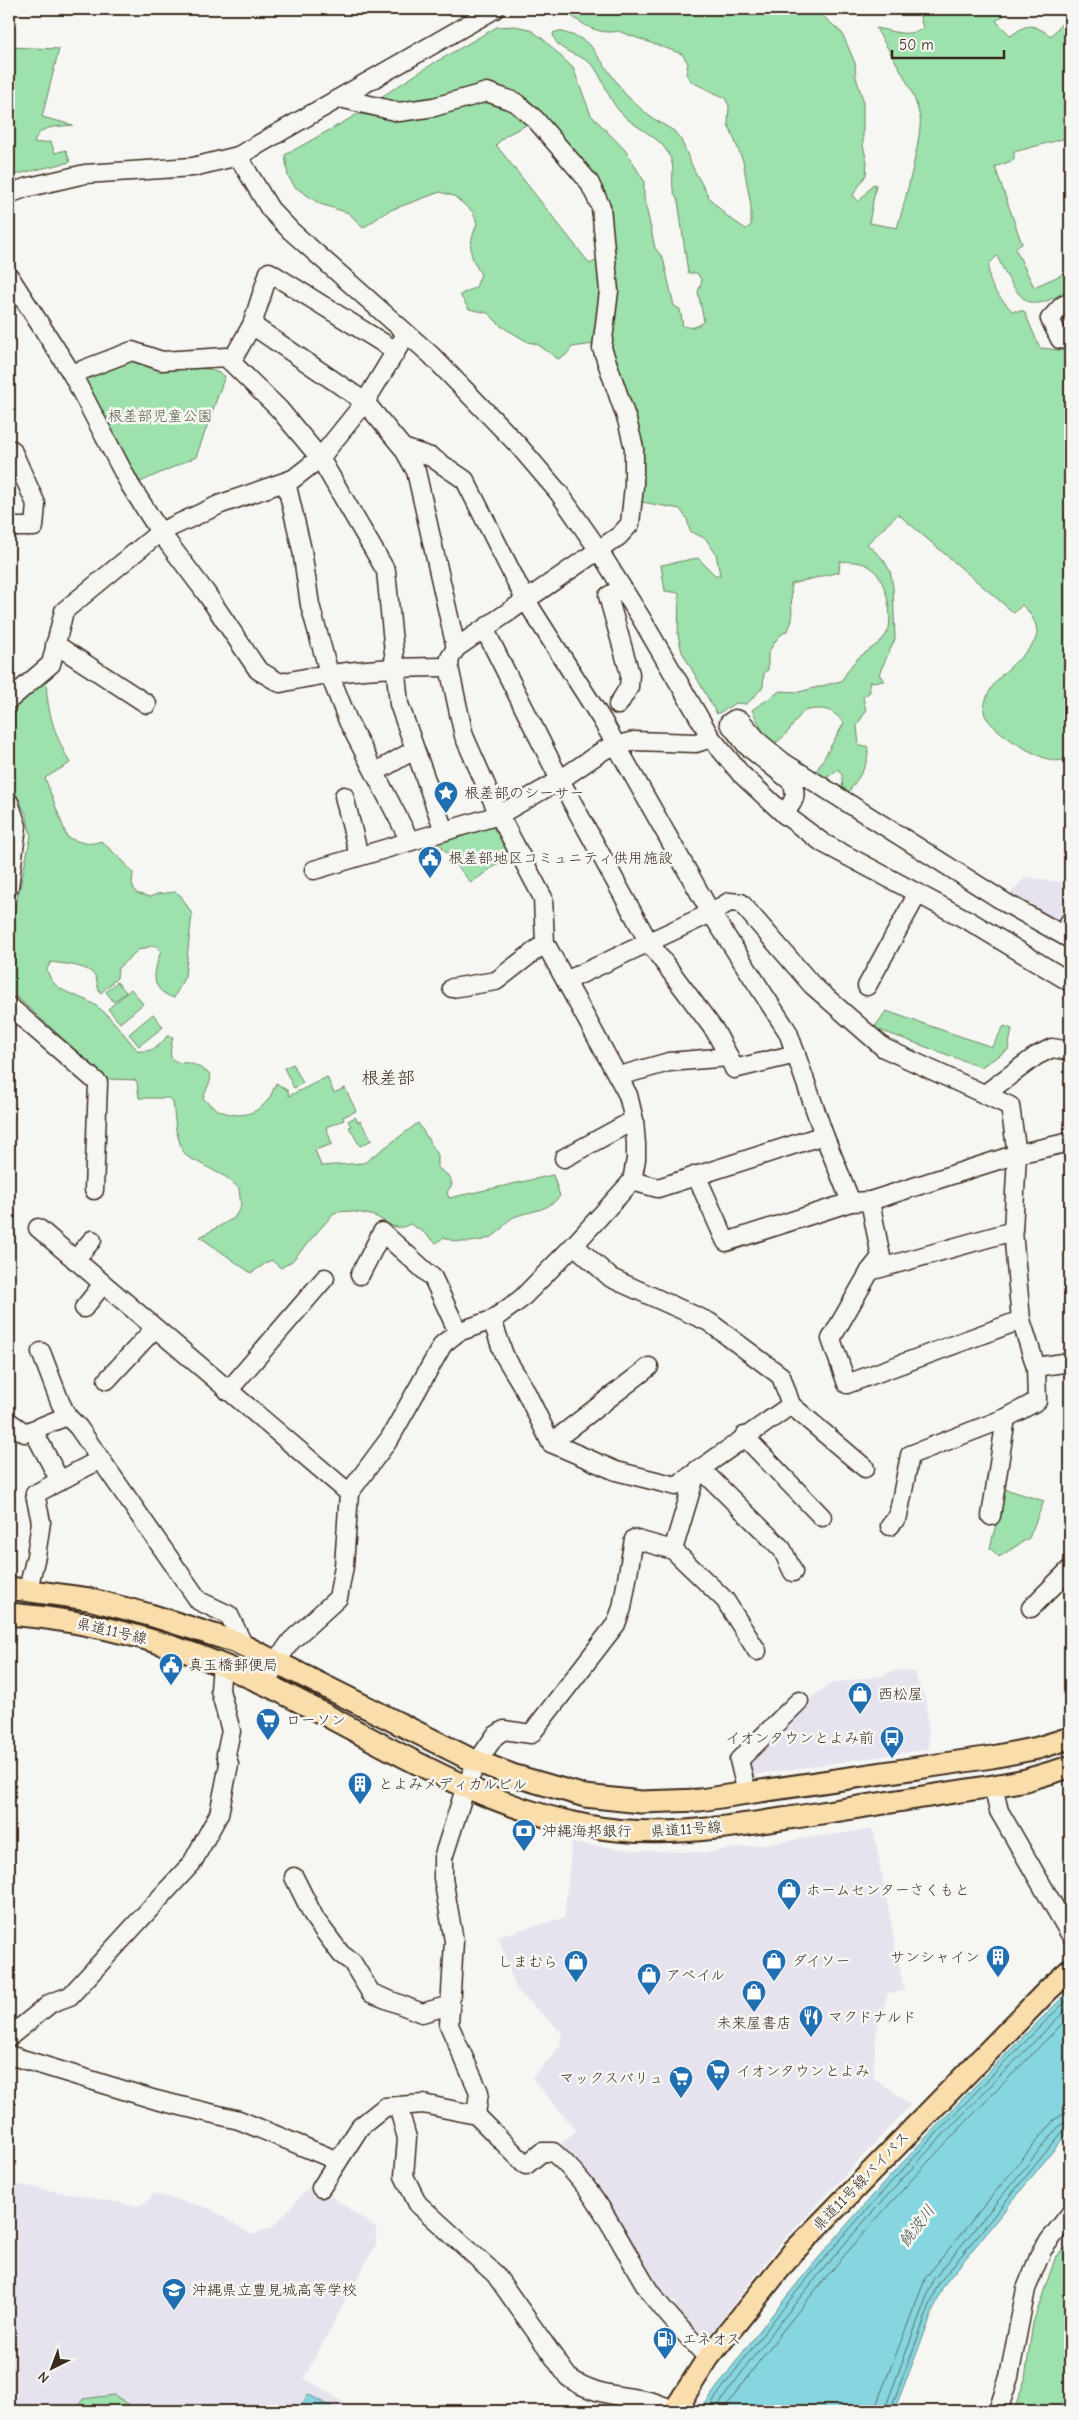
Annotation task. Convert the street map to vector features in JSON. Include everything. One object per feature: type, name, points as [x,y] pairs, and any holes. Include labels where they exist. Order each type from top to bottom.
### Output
[{"type":"main road","name":"県道11号線","points":[[18,1589],[88,1599],[150,1614],[244,1646],[477,1762],[548,1787],[585,1796],[622,1801],[700,1800],[992,1757],[1038,1748],[1070,1738]]},
{"type":"main road","name":"県道11号線","points":[[9,1614],[48,1618],[117,1631],[168,1645],[222,1664],[466,1786],[504,1801],[569,1822],[612,1830],[647,1833],[759,1823],[1026,1780],[1070,1767]]},
{"type":"main road","name":"県道11号線バイパス","points":[[674,2411],[708,2358],[793,2252],[1041,1997],[1070,1970]]},
{"type":"street","points":[[9,194],[25,188],[85,174],[193,167],[238,156],[495,9]]},
{"type":"street","points":[[267,1685],[276,1662],[291,1641],[338,1598],[344,1566],[349,1493],[390,1438],[443,1344],[458,1332],[492,1320],[520,1299],[574,1245],[632,1181],[636,1159],[634,1120],[628,1095],[545,943],[543,898],[499,815],[464,736],[449,667],[450,658],[456,648],[485,630],[526,599],[619,536],[630,524],[634,486],[634,458],[628,420],[602,348],[609,291],[601,207],[589,182],[535,119],[515,102],[487,92],[434,107],[399,112],[340,98]]},
{"type":"street","points":[[238,156],[270,209],[290,231],[431,355],[518,445],[559,493],[598,549],[711,738],[742,774],[784,814],[823,843],[918,893],[1070,982]]},
{"type":"street","points":[[231,362],[252,324],[269,272],[396,351]]},
{"type":"street","points":[[9,276],[72,374],[130,485],[160,532],[206,593],[258,670],[280,683],[328,672],[395,667],[449,667]]},
{"type":"street","points":[[1070,302],[1062,306],[1050,319],[1060,339],[1070,340]]},
{"type":"street","points":[[252,324],[365,402],[402,448],[416,471],[456,648]]},
{"type":"street","points":[[9,700],[51,664],[64,611],[160,532],[221,504],[293,479],[320,458],[365,402],[407,334]]},
{"type":"street","points":[[72,374],[132,351],[162,361],[226,357],[279,409],[320,458],[386,571],[399,704],[444,831]]},
{"type":"street","points":[[402,448],[431,457],[464,480],[526,599],[602,720],[711,913],[788,1032],[824,1135],[851,1202]]},
{"type":"street","points":[[9,450],[12,450],[36,504],[34,527],[9,527]]},
{"type":"street","points":[[286,482],[302,550],[310,605],[328,672],[348,722],[376,772],[410,841]]},
{"type":"street","points":[[618,705],[629,686],[630,674],[608,596],[622,588]]},
{"type":"street","points":[[485,630],[560,780],[648,941],[715,1031],[730,1057],[734,1069],[796,1054]]},
{"type":"street","points":[[55,644],[147,704]]},
{"type":"street","points":[[784,814],[794,800],[796,791],[792,782],[747,746],[730,723],[735,719],[741,721],[760,743],[782,762],[1006,902],[1068,931]]},
{"type":"street","points":[[314,870],[499,815],[560,780],[604,750],[615,746],[634,742],[696,743],[711,738]]},
{"type":"street","points":[[376,772],[414,750]]},
{"type":"street","points":[[344,796],[359,856]]},
{"type":"street","points":[[9,802],[17,826],[11,855],[9,887]]},
{"type":"street","points":[[867,986],[918,893]]},
{"type":"street","points":[[566,981],[711,913],[729,902],[741,903],[812,984],[884,1048],[1010,1106],[1017,1154],[1013,1231],[1021,1320],[1036,1368],[1037,1401],[1006,1418],[910,1455],[898,1516],[890,1526]]},
{"type":"street","points":[[452,988],[496,981],[545,943]]},
{"type":"street","points":[[9,1006],[98,1082],[94,1190]]},
{"type":"street","points":[[985,1094],[1036,1056],[1052,1048],[1070,1051]]},
{"type":"street","points":[[619,1076],[669,1062],[730,1057]]},
{"type":"street","points":[[564,1158],[634,1120]]},
{"type":"street","points":[[632,1181],[658,1188],[824,1135]]},
{"type":"street","points":[[696,1175],[726,1242],[851,1202],[870,1201],[1017,1154],[1070,1142]]},
{"type":"street","points":[[870,1201],[880,1257],[831,1339],[847,1384],[1021,1320]]},
{"type":"street","points":[[38,1228],[349,1493]]},
{"type":"street","points":[[870,1271],[1013,1231]]},
{"type":"street","points":[[360,1275],[382,1232],[433,1278],[458,1332]]},
{"type":"street","points":[[75,1260],[92,1240]]},
{"type":"street","points":[[574,1245],[611,1278],[709,1322],[782,1376],[791,1405],[865,1468]]},
{"type":"street","points":[[228,1391],[326,1278]]},
{"type":"street","points":[[84,1308],[104,1284]]},
{"type":"street","points":[[492,1320],[504,1355],[524,1388],[551,1443],[616,1471],[676,1486],[744,1436],[791,1405]]},
{"type":"street","points":[[107,1380],[155,1328]]},
{"type":"street","points":[[41,1352],[67,1416],[78,1427],[99,1460],[199,1601],[229,1615],[244,1646]]},
{"type":"street","points":[[1036,1368],[1070,1362]]},
{"type":"street","points":[[551,1443],[649,1367]]},
{"type":"street","points":[[9,1422],[25,1433],[67,1416]]},
{"type":"street","points":[[991,1516],[1006,1418]]},
{"type":"street","points":[[32,1430],[60,1481]]},
{"type":"street","points":[[744,1436],[822,1517]]},
{"type":"street","points":[[18,1589],[36,1556],[41,1522],[35,1494],[99,1460]]},
{"type":"street","points":[[673,1550],[699,1469]]},
{"type":"street","points":[[699,1469],[782,1549],[793,1572]]},
{"type":"street","points":[[476,2115],[479,2092],[449,2025],[454,1940],[442,1878],[443,1858],[466,1786],[477,1762],[495,1736],[504,1730],[531,1734],[616,1624],[622,1608],[634,1539],[673,1550],[725,1600],[757,1651]]},
{"type":"street","points":[[1031,1608],[1070,1569]]},
{"type":"street","points":[[9,2036],[51,2003],[70,1996],[192,1863],[218,1814],[229,1764],[226,1754],[231,1731],[220,1690],[222,1664]]},
{"type":"street","points":[[747,1794],[739,1760],[799,1701]]},
{"type":"street","points":[[992,1786],[999,1811],[1070,1934]]},
{"type":"street","points":[[294,1877],[315,1919],[341,1954],[352,1962],[370,1993],[422,2013],[450,2005]]},
{"type":"street","points":[[9,2055],[156,2100],[239,2120],[338,2161]]},
{"type":"street","points":[[321,2188],[360,2127],[385,2107],[423,2104],[476,2115],[526,2165],[542,2152],[554,2152],[573,2169],[615,2228],[649,2290],[708,2358]]},
{"type":"street","points":[[398,2106],[407,2138],[404,2176],[418,2204],[495,2274],[568,2376],[578,2385],[603,2394],[651,2402],[674,2411]]},
{"type":"street","points":[[998,2411],[1009,2377],[1026,2289],[1042,2250],[1069,2216]]},
{"type":"shaded area","points":[[1025,877],[1070,884],[1070,930],[1007,898]]},
{"type":"shaded area","name":"西松屋","points":[[896,1670],[914,1672],[927,1705],[929,1749],[753,1775],[747,1764],[805,1702],[832,1683],[881,1676]]},
{"type":"shaded area","name":"イオンタウンとよみ","points":[[873,1829],[904,1991],[888,1993],[876,2035],[873,2077],[911,2105],[777,2247],[703,2344],[675,2310],[676,2302],[660,2294],[628,2234],[577,2165],[559,2147],[576,2130],[532,2078],[559,2048],[562,2033],[516,1989],[498,1936],[564,1918],[572,1843],[635,1851],[708,1852]]},
{"type":"shaded area","name":"沖縄県立豊見城高等学校","points":[[9,2183],[137,2206],[146,2202],[154,2194],[209,2208],[252,2235],[274,2226],[313,2183],[376,2228],[376,2244],[304,2378],[355,2409],[354,2411],[9,2411]]},
{"type":"green space","points":[[563,9],[815,9],[842,33],[855,63],[856,77],[863,100],[863,145],[867,162],[866,175],[853,195],[859,202],[873,184],[876,185],[869,223],[897,228],[916,155],[920,118],[913,94],[876,28],[900,33],[918,31],[923,28],[918,9],[997,9],[1003,16],[996,21],[1011,36],[1022,28],[1031,26],[1051,36],[1070,14],[1070,137],[1014,152],[1014,160],[995,167],[1022,244],[1015,248],[1034,287],[1068,272],[1070,289],[1047,301],[1033,303],[1021,297],[1016,291],[997,256],[989,264],[989,272],[994,290],[1012,311],[1024,311],[1040,348],[1070,351],[1070,760],[1051,760],[1024,748],[994,726],[987,719],[984,712],[986,699],[992,687],[1034,642],[1037,632],[1035,622],[1029,613],[1022,605],[1014,613],[898,514],[867,544],[883,559],[890,571],[893,587],[895,639],[879,674],[884,681],[869,682],[870,692],[863,697],[866,711],[857,725],[859,746],[867,746],[867,759],[848,793],[843,792],[842,775],[838,769],[828,777],[819,779],[816,772],[844,723],[840,718],[831,712],[821,709],[804,711],[786,733],[773,744],[767,740],[752,710],[780,691],[799,692],[841,681],[857,659],[886,635],[890,624],[887,596],[880,579],[867,565],[840,561],[839,572],[791,584],[792,621],[788,630],[778,637],[768,653],[768,670],[764,672],[763,687],[747,704],[736,703],[717,714],[682,652],[678,635],[679,593],[665,591],[661,565],[698,558],[715,575],[720,575],[716,554],[706,539],[690,531],[687,519],[680,509],[642,502],[639,433],[607,346],[607,200],[603,187],[599,187],[517,93],[486,85],[486,100],[510,109],[530,123],[505,136],[496,145],[590,264],[599,259],[600,298],[594,344],[572,347],[566,355],[558,359],[537,344],[528,342],[501,326],[488,313],[469,309],[460,295],[476,287],[481,274],[471,255],[472,238],[477,223],[473,212],[454,196],[440,192],[388,211],[363,228],[349,213],[320,204],[295,187],[288,176],[285,155],[358,114],[383,117],[410,103],[383,102],[381,97],[434,63],[497,27],[515,26],[529,29],[542,38],[573,68],[591,115],[625,150],[644,181],[644,197],[655,248],[663,258],[674,306],[680,309],[683,326],[695,327],[699,325],[704,321],[698,292],[702,281],[697,273],[688,273],[678,200],[673,188],[673,166],[668,153],[659,142],[622,114],[595,68],[584,59],[559,45],[553,33],[559,31],[578,37],[590,45],[625,94],[649,116],[674,131],[681,140],[694,170],[710,199],[728,217],[746,229],[751,225],[751,206],[743,161],[728,124],[729,106],[725,98],[692,82],[686,74],[688,63],[682,54],[618,31],[603,32],[595,30],[581,23]]},
{"type":"green space","points":[[9,47],[59,49],[42,117],[73,125],[44,130],[36,137],[34,143],[51,142],[55,153],[66,150],[70,162],[9,176]]},
{"type":"green space","name":"根差部児童公園","points":[[137,359],[167,367],[210,369],[225,376],[196,457],[140,482],[85,380],[86,376]]},
{"type":"green space","points":[[46,675],[49,710],[52,721],[70,763],[45,778],[67,837],[84,843],[101,841],[133,873],[132,884],[136,893],[150,897],[157,894],[176,892],[181,896],[192,914],[185,976],[174,998],[160,990],[157,985],[155,973],[161,951],[155,945],[138,950],[118,968],[117,978],[101,993],[96,978],[89,970],[51,962],[47,969],[54,983],[59,988],[95,1005],[112,1020],[138,1051],[152,1050],[167,1036],[173,1037],[170,1053],[173,1060],[193,1064],[209,1073],[211,1079],[203,1098],[218,1110],[226,1113],[235,1115],[253,1112],[261,1107],[269,1098],[276,1083],[288,1091],[289,1096],[327,1077],[334,1093],[345,1088],[356,1111],[343,1117],[344,1120],[326,1127],[332,1144],[315,1150],[321,1166],[364,1163],[418,1123],[438,1155],[438,1168],[450,1177],[452,1185],[447,1192],[449,1198],[553,1175],[560,1196],[555,1201],[543,1208],[512,1218],[491,1237],[470,1242],[449,1240],[444,1237],[436,1243],[410,1224],[395,1227],[374,1216],[354,1212],[338,1212],[334,1213],[292,1261],[281,1268],[271,1260],[251,1273],[200,1237],[234,1218],[241,1207],[239,1188],[226,1177],[188,1157],[182,1150],[176,1130],[173,1102],[169,1098],[139,1098],[137,1082],[135,1080],[108,1079],[9,990],[9,936],[31,836],[26,814],[9,780],[9,709]]},
{"type":"green space","points":[[490,826],[503,837],[511,854],[471,883],[438,842]]},
{"type":"green space","points":[[117,982],[126,992],[114,1002],[106,992]]},
{"type":"green space","points":[[131,989],[143,1004],[120,1023],[108,1009]]},
{"type":"green space","points":[[886,1011],[992,1047],[1004,1026],[1012,1029],[1008,1050],[981,1067],[874,1028]]},
{"type":"green space","points":[[153,1014],[163,1027],[139,1046],[129,1034]]},
{"type":"green space","points":[[293,1064],[303,1083],[294,1088],[284,1068]]},
{"type":"green space","points":[[355,1117],[358,1122],[360,1121],[372,1140],[360,1146],[349,1127],[351,1126],[348,1121]]},
{"type":"green space","points":[[1005,1489],[1044,1501],[1029,1538],[999,1557],[990,1548]]},
{"type":"green space","points":[[1070,2245],[1070,2411],[1014,2411],[1025,2379],[1033,2323],[1056,2256]]},
{"type":"green space","points":[[114,2395],[139,2411],[75,2411],[83,2399]]},
{"type":"water","name":"饒波川","points":[[1070,1990],[1070,2130],[943,2286],[894,2411],[700,2411],[741,2354],[829,2245],[971,2090]]},
{"type":"water","points":[[308,2394],[338,2411],[298,2411]]},
{"type":"place","name":"根差部のシーサー","points":[[446,814]]},
{"type":"place","name":"根差部地区コミュニティ供用施設","points":[[430,879]]},
{"type":"place","name":"真玉橋郵便局","points":[[171,1686]]},
{"type":"place","name":"西松屋","points":[[860,1715]]},
{"type":"place","name":"ローソン","points":[[268,1741]]},
{"type":"place","name":"イオンタウンとよみ前","points":[[892,1759]]},
{"type":"place","name":"とよみメディカルビル","points":[[360,1805]]},
{"type":"place","name":"沖縄海邦銀行","points":[[524,1852]]},
{"type":"place","name":"ホームセンターさくもと","points":[[789,1911]]},
{"type":"place","name":"サンシャイン","points":[[998,1978]]},
{"type":"place","name":"ダイソー","points":[[774,1982]]},
{"type":"place","name":"しまむら","points":[[576,1983]]},
{"type":"place","name":"アベイル","points":[[649,1996]]},
{"type":"place","name":"未来屋書店","points":[[754,2013]]},
{"type":"place","name":"マクドナルド","points":[[811,2038]]},
{"type":"place","name":"イオンタウンとよみ","points":[[718,2092]]},
{"type":"place","name":"マックスバリュ","points":[[681,2099]]},
{"type":"place","name":"沖縄県立豊見城高等学校","points":[[174,2311]]},
{"type":"place","name":"エネオス","points":[[665,2360]]},
{"type":"district","name":"根差部","points":[[388,1078]]}]
